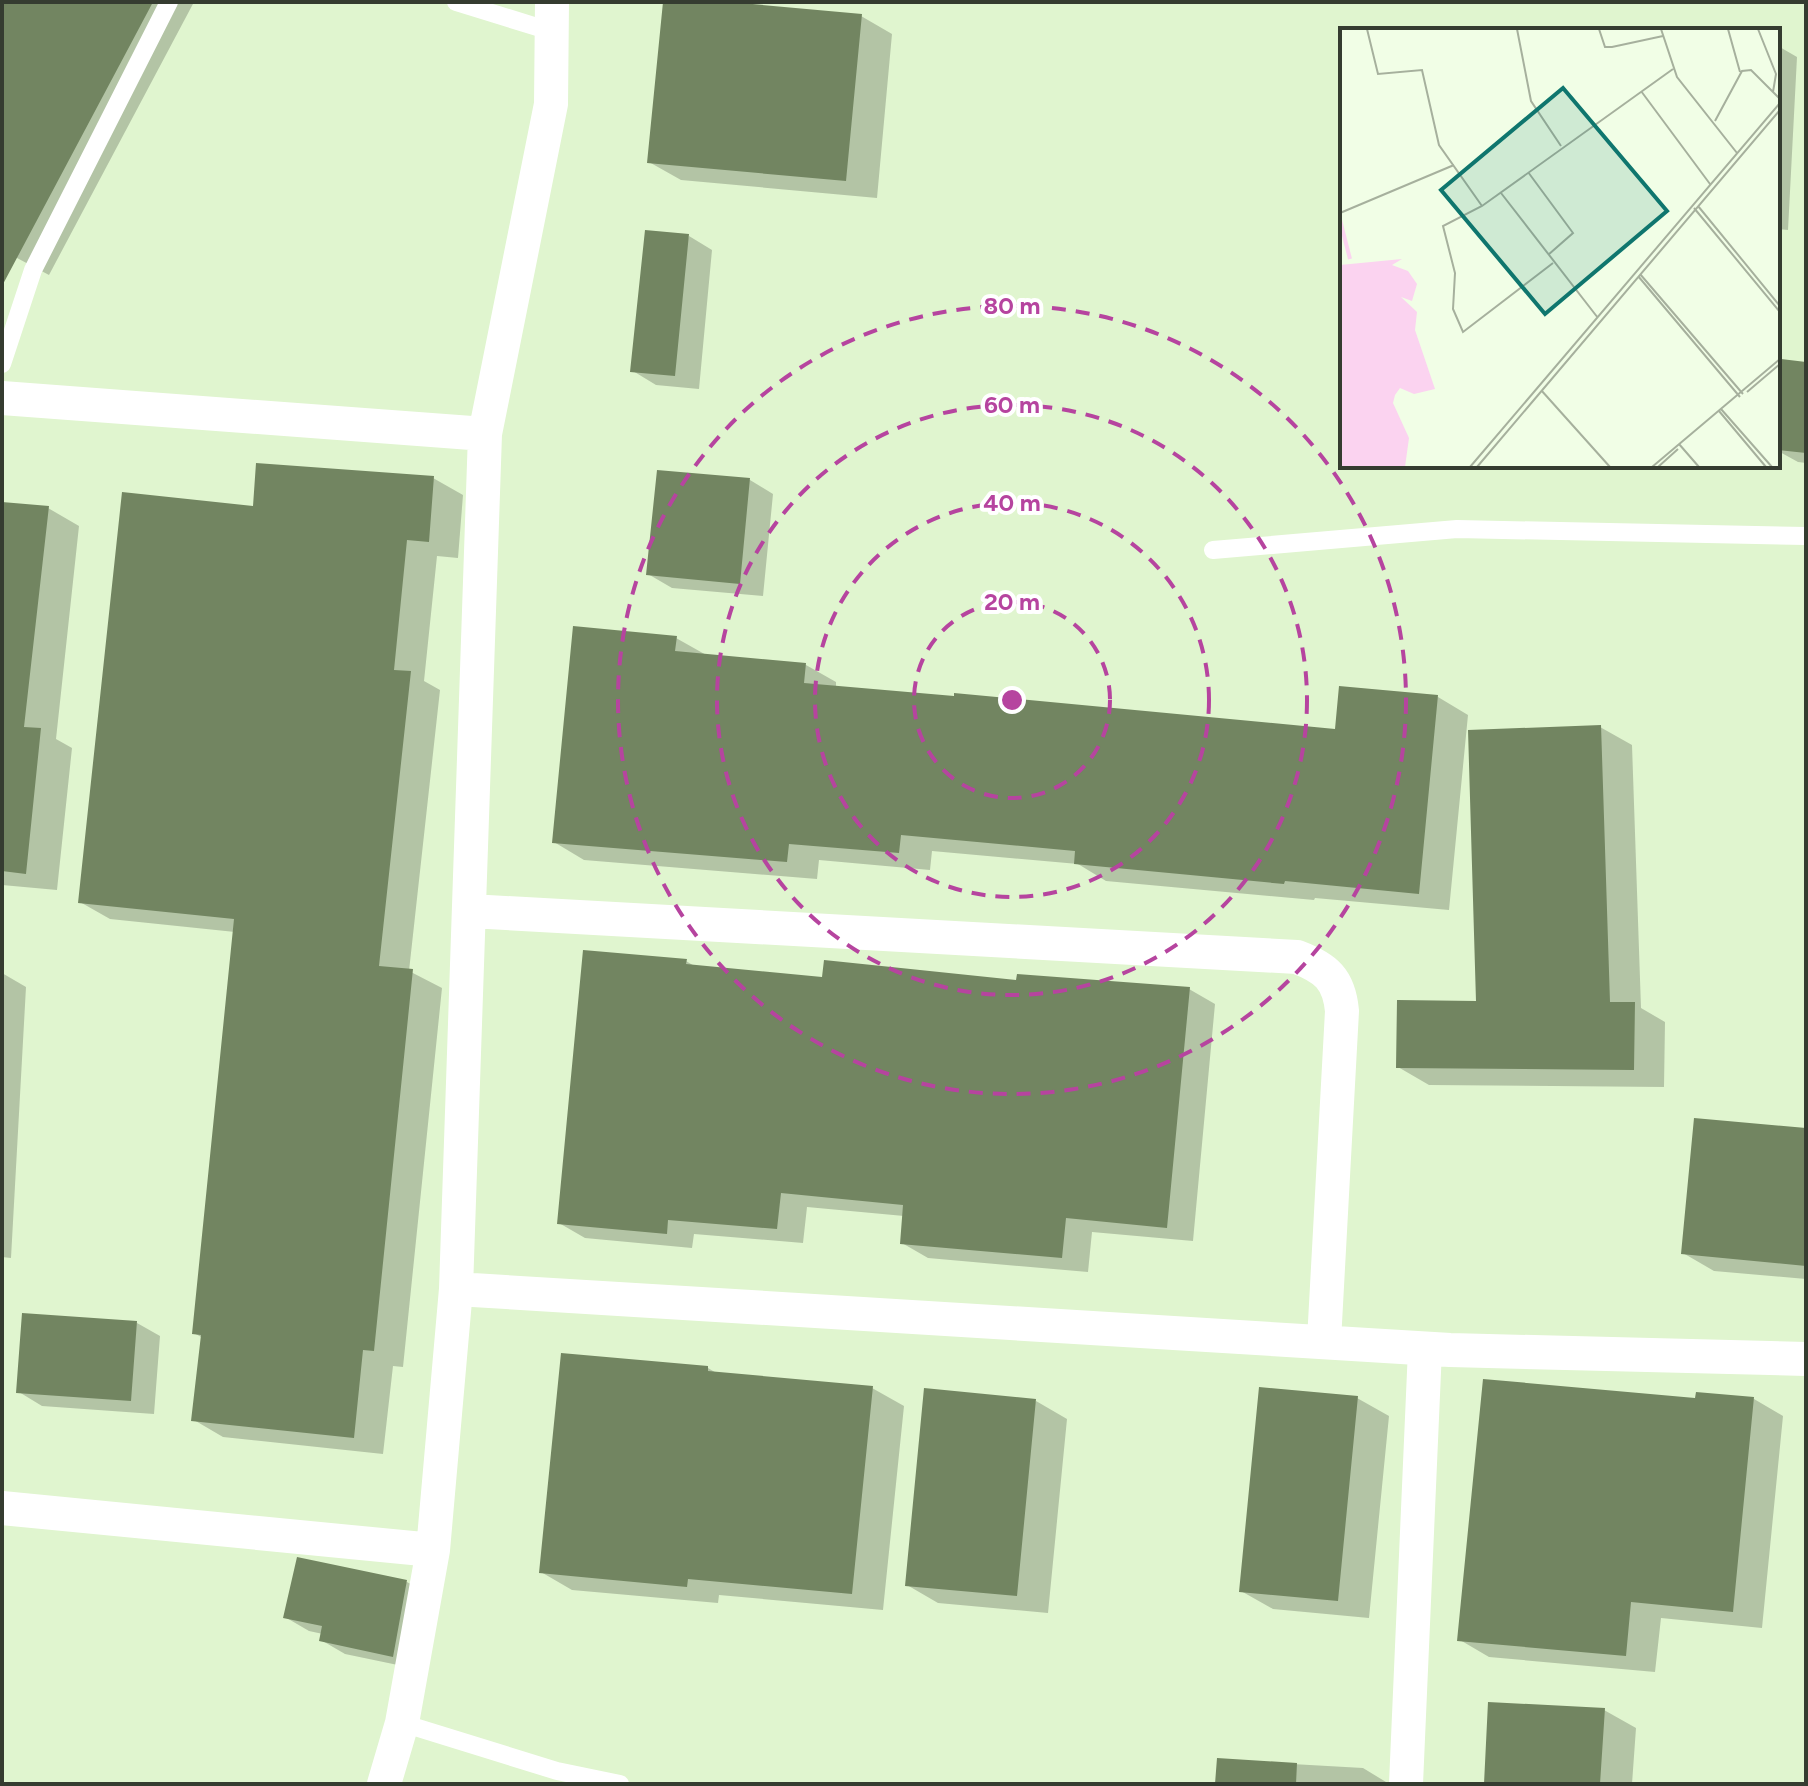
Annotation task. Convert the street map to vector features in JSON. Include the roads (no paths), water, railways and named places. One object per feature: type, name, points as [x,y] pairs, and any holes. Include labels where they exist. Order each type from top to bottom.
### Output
[{"type":"street","points":[[384,1784],[402,1723],[433,1550],[456,1289],[485,434],[551,104],[551,17]]},
{"type":"street","points":[[2,398],[485,434]]},
{"type":"street","points":[[470,911],[1297,957],[1315,964],[1333,979],[1342,1011],[1324,1341]]},
{"type":"street","points":[[456,1289],[1425,1349],[1806,1359]]},
{"type":"street","points":[[1406,1784],[1425,1349]]},
{"type":"street","points":[[2,1508],[433,1550]]},
{"type":"lane","points":[[2,364],[11,307],[33,270],[169,2]]},
{"type":"lane","points":[[456,2],[551,17]]},
{"type":"lane","points":[[1213,550],[1457,529],[1806,536]]},
{"type":"lane","points":[[402,1723],[557,1771],[620,1784]]}]
